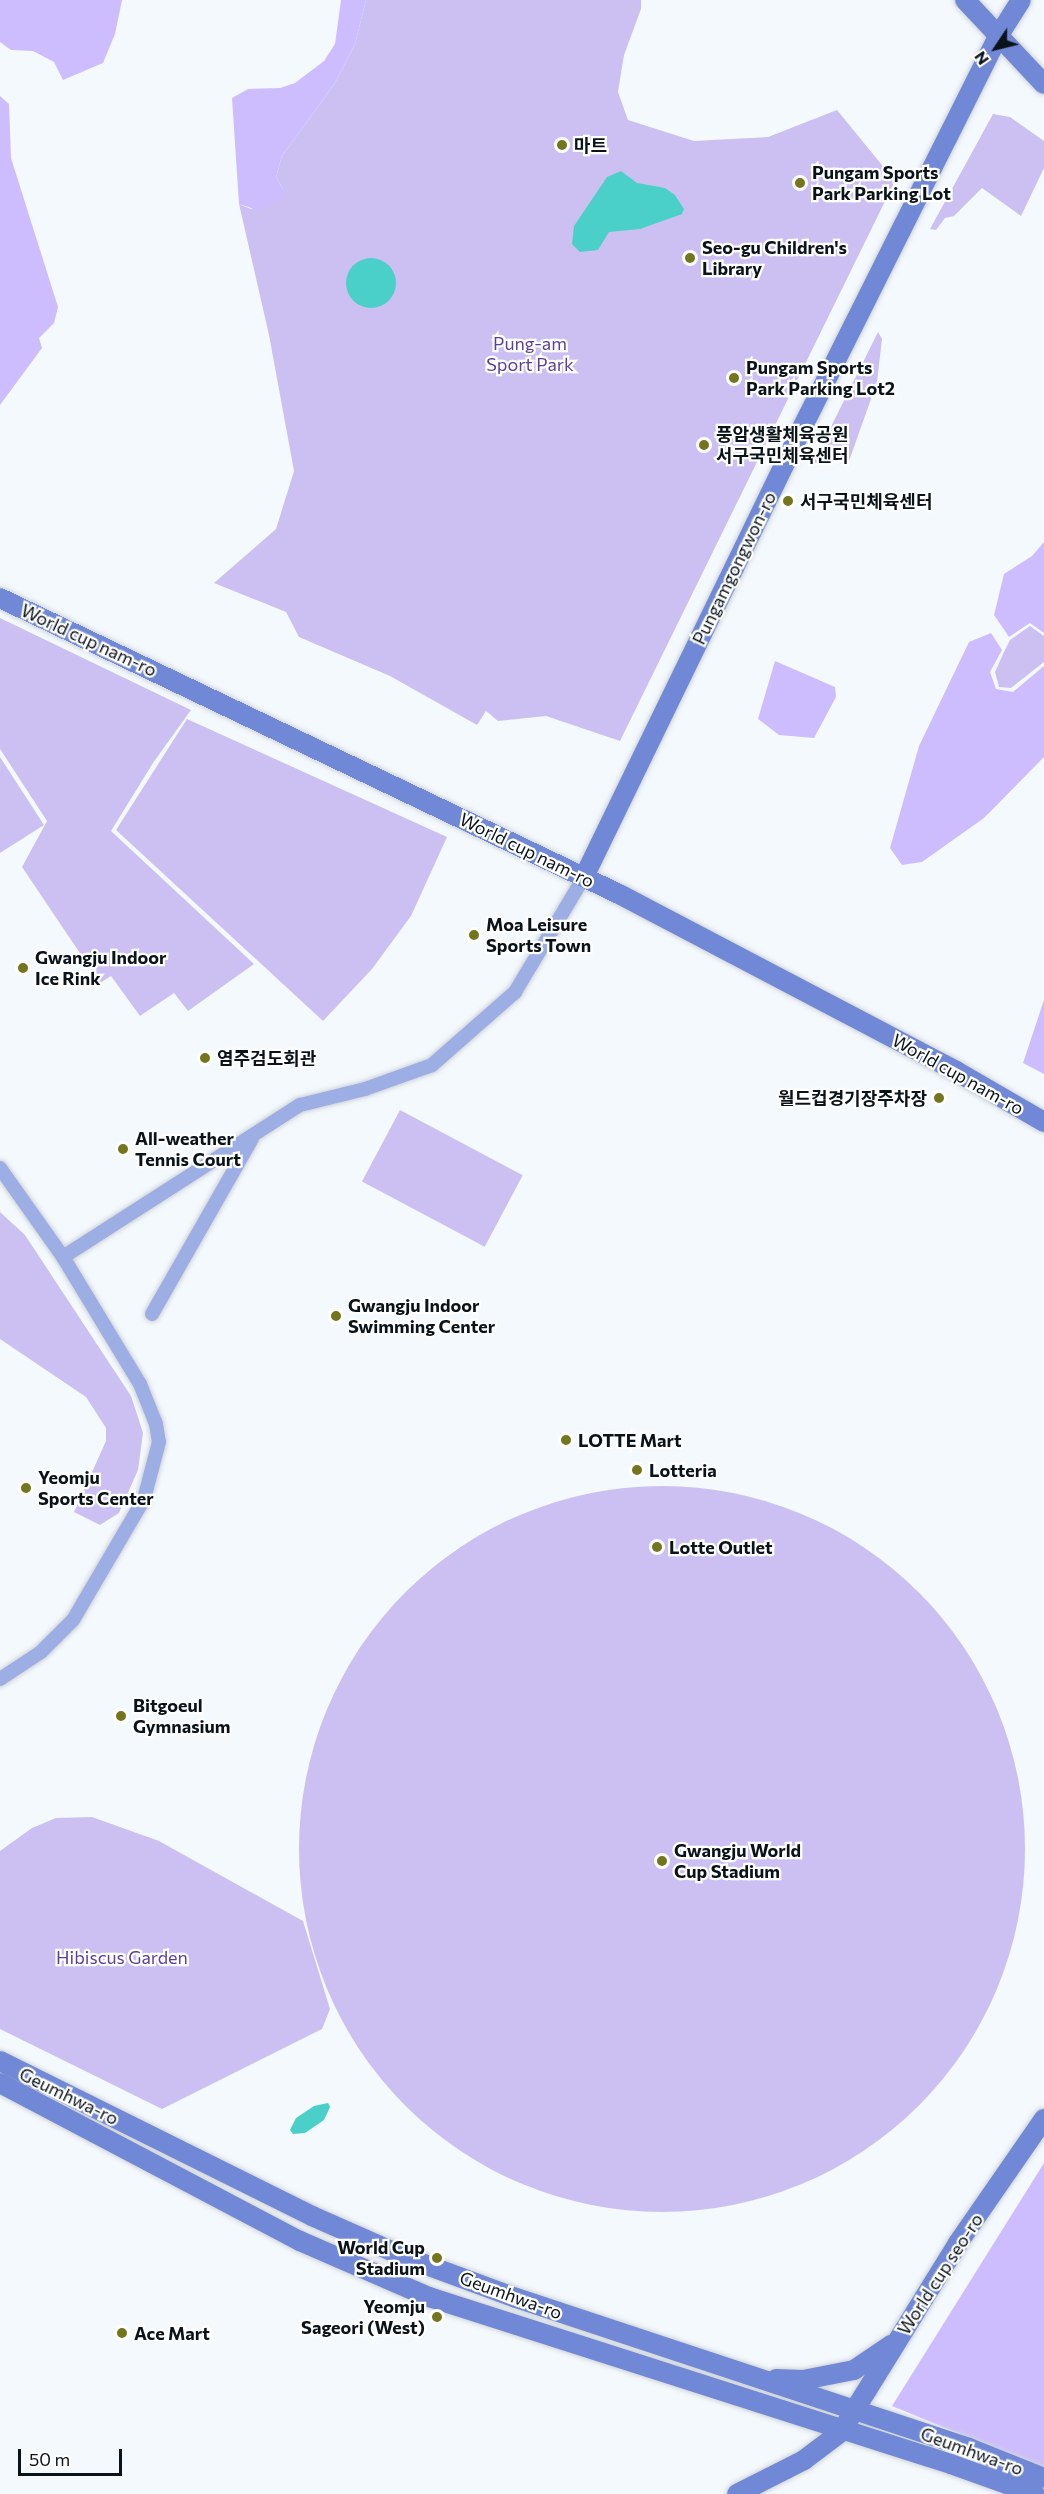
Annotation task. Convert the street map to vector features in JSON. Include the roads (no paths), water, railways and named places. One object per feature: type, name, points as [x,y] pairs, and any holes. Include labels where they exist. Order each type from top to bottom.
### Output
[{"type":"street","points":[[964,0],[1044,84]]},
{"type":"street","name":"Pungamgongwon-ro","points":[[584,877],[796,438],[999,35],[1021,0]]},
{"type":"street","name":"World cup nam-ro","points":[[0,598],[584,877],[956,1071],[1044,1122]]},
{"type":"street","points":[[63,1257],[300,1105],[384,1083],[432,1065],[514,992],[584,877]]},
{"type":"street","points":[[152,1314],[253,1137]]},
{"type":"street","points":[[0,1679],[32,1659],[64,1632],[144,1499],[156,1463],[156,1424],[146,1395],[63,1257],[1,1167]]},
{"type":"street","name":"Geumhwa-ro","points":[[0,2061],[312,2216],[405,2257],[1044,2478]]},
{"type":"street","name":"Geumhwa-ro","points":[[0,2083],[300,2241],[429,2297],[841,2432],[951,2464],[1035,2494]]},
{"type":"street","name":"World cup seo-ro","points":[[841,2432],[896,2342],[1044,2119]]},
{"type":"street","points":[[750,2378],[803,2380],[854,2370],[896,2342]]},
{"type":"street","points":[[737,2494],[804,2460],[841,2432]]},
{"type":"water","points":[[621,171],[637,183],[665,188],[675,195],[684,209],[682,214],[640,229],[609,232],[598,250],[580,252],[572,244],[574,226],[607,177]]},
{"type":"water","points":[[376,258],[389,265],[395,273],[395,293],[389,301],[381,307],[366,308],[353,301],[347,293],[346,278],[353,265],[361,259]]},
{"type":"water","points":[[328,2103],[330,2107],[324,2120],[305,2133],[293,2134],[290,2130],[296,2118],[314,2106]]},
{"type":"place","name":"마트","points":[[562,145]]},
{"type":"place","name":"Pungam Sports Park Parking Lot","points":[[800,183]]},
{"type":"place","name":"Seo-gu Children's Library","points":[[690,258]]},
{"type":"place","name":"Pungam Sports Park Parking Lot2","points":[[734,378]]},
{"type":"place","name":"풍암생활체육공원 서구국민체육센터","points":[[704,445]]},
{"type":"place","name":"서구국민체육센터","points":[[788,501]]},
{"type":"place","name":"Moa Leisure Sports Town","points":[[474,935]]},
{"type":"place","name":"Gwangju Indoor Ice Rink","points":[[23,968]]},
{"type":"place","name":"염주검도회관","points":[[205,1058]]},
{"type":"place","name":"월드컵경기장주차장","points":[[939,1098]]},
{"type":"place","name":"All-weather Tennis Court","points":[[123,1149]]},
{"type":"place","name":"Gwangju Indoor Swimming Center","points":[[336,1316]]},
{"type":"place","name":"LOTTE Mart","points":[[566,1440]]},
{"type":"place","name":"Lotteria","points":[[637,1470]]},
{"type":"place","name":"Yeomju Sports Center","points":[[26,1488]]},
{"type":"place","name":"Lotte Outlet","points":[[657,1547]]},
{"type":"place","name":"Bitgoeul Gymnasium","points":[[121,1716]]},
{"type":"place","name":"Gwangju World Cup Stadium","points":[[662,1861]]},
{"type":"place","name":"World Cup Stadium","points":[[437,2258]]},
{"type":"place","name":"Yeomju Sageori (West)","points":[[437,2317]]},
{"type":"place","name":"Ace Mart","points":[[122,2333]]},
{"type":"park label","name":"Pung-am Sport Park","points":[[530,354]]},
{"type":"park label","name":"Hibiscus Garden","points":[[122,1957]]}]
